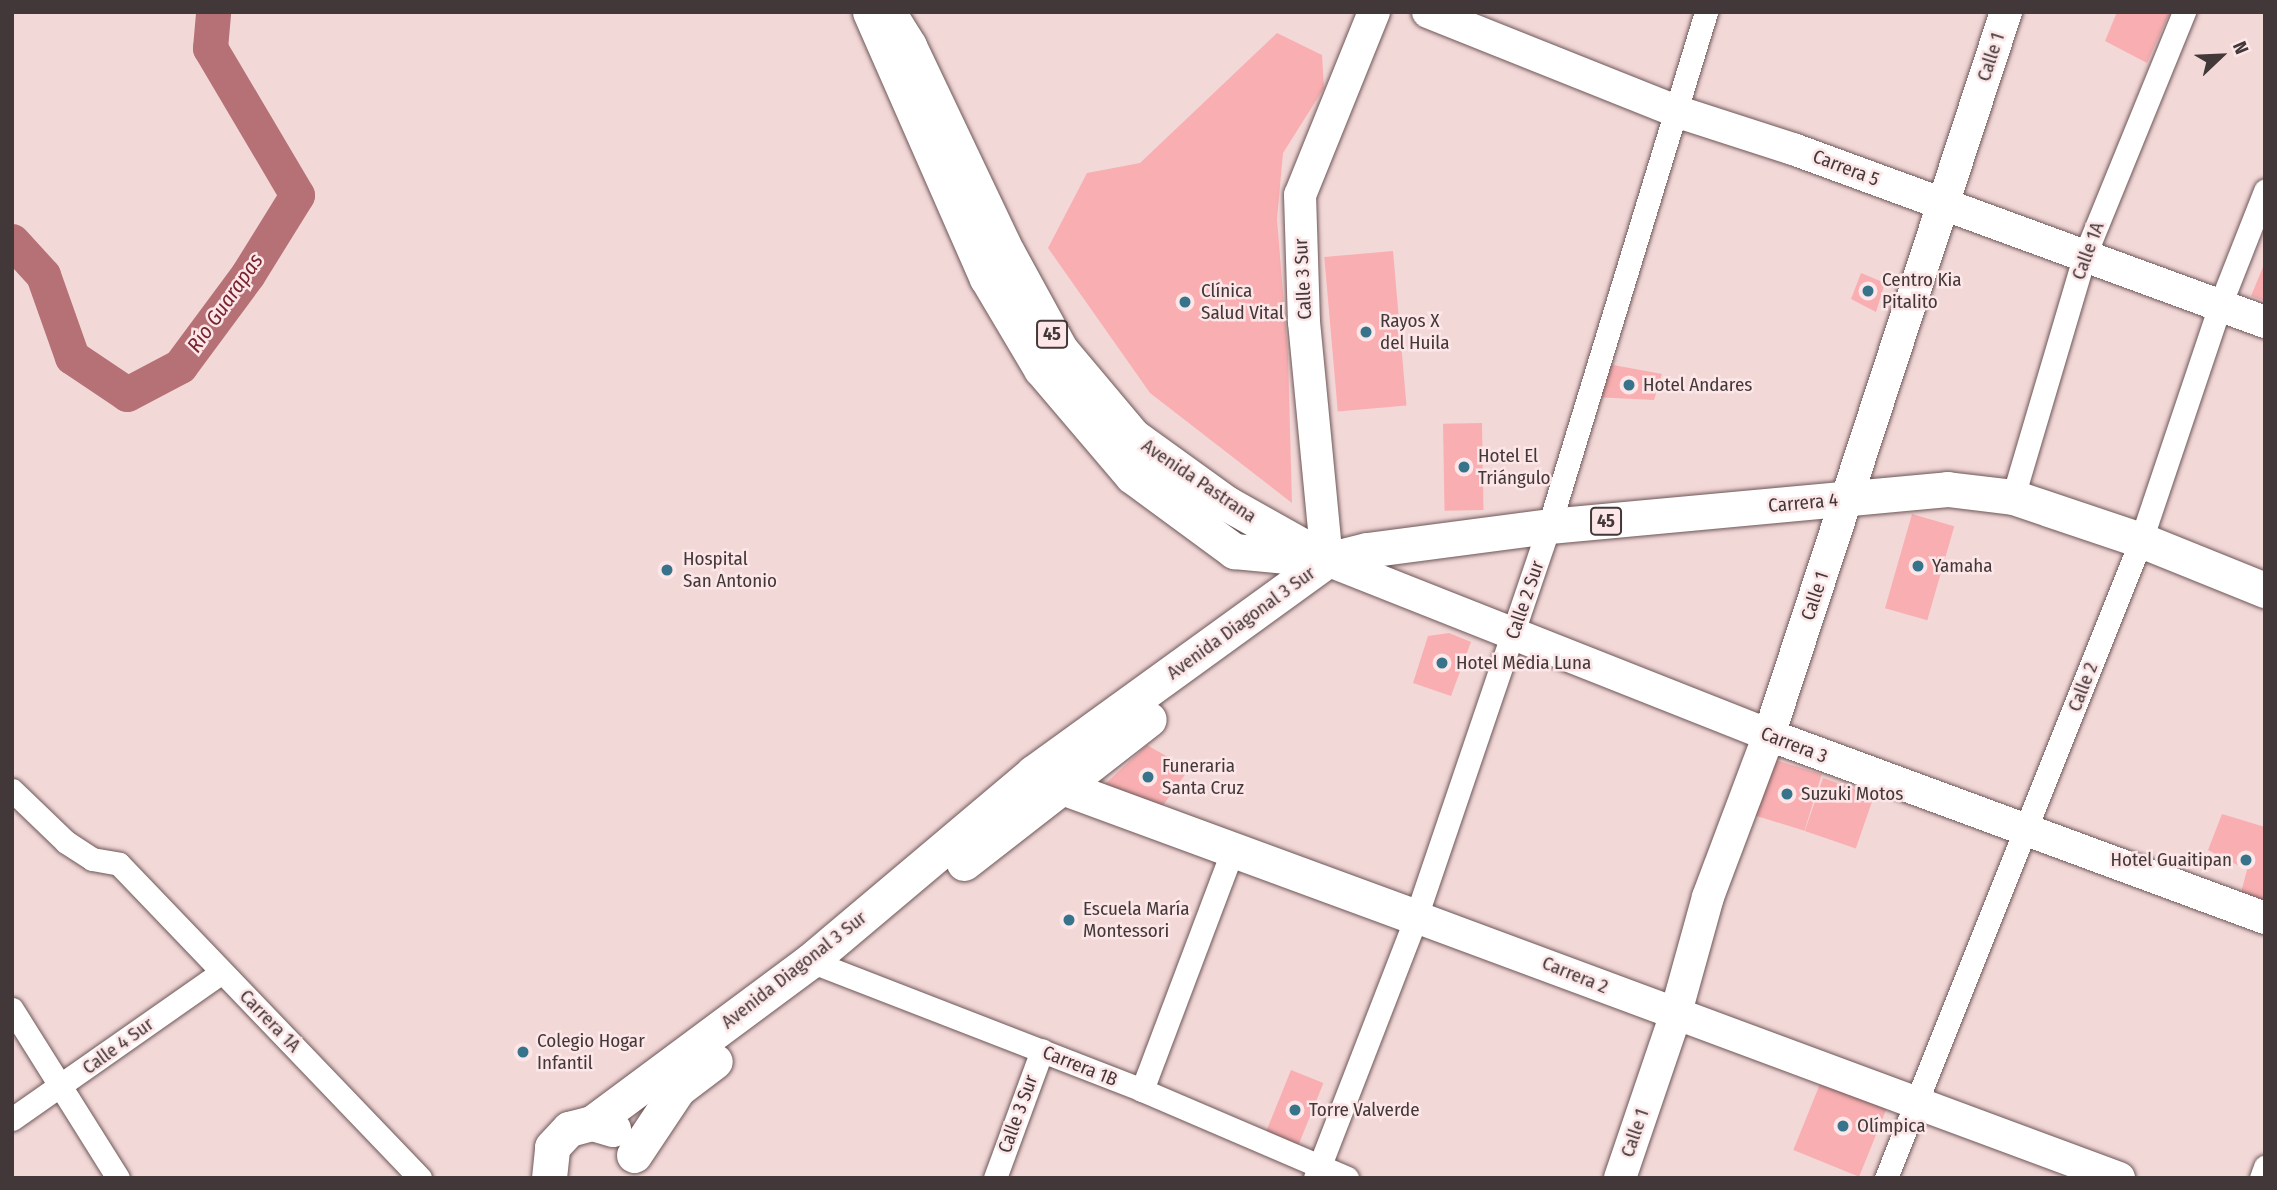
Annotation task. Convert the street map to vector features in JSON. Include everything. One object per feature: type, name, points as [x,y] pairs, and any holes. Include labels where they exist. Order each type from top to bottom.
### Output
[{"type":"main road","name":"Avenida Pastrana","points":[[870,12],[987,278],[1041,369],[1132,476],[1234,551],[1327,560]]},
{"type":"main road","name":"Avenida Pastrana","points":[[888,12],[909,46],[1007,252],[1060,349],[1133,436],[1226,503],[1327,560]]},
{"type":"main road","name":"Calle 3 Sur","points":[[1327,560],[1304,322],[1300,195],[1374,12]]},
{"type":"main road","name":"Carrera 5","points":[[1428,12],[1675,111],[2265,322]]},
{"type":"main road","name":"Calle 1","points":[[1620,1178],[1675,1016],[1682,978],[1708,897],[1769,735],[2006,12]]},
{"type":"main road","name":"Carrera 4","points":[[1327,560],[1367,550],[1549,526],[1947,489],[2013,497],[2141,540],[2265,590]]},
{"type":"main road","points":[[1229,633],[1252,599],[1255,584],[1234,551]]},
{"type":"main road","name":"Avenida Diagonal 3 Sur","points":[[634,1166],[678,1089],[1045,780],[1229,633],[1327,560]]},
{"type":"main road","name":"Avenida Diagonal 3 Sur","points":[[1045,780],[1318,590],[1326,578],[1327,560]]},
{"type":"main road","name":"Carrera 3","points":[[1327,560],[1512,636],[1769,735],[2026,833],[2265,918]]},
{"type":"main road","name":"Carrera 2","points":[[1045,780],[1088,793],[1234,847],[1675,1016],[2119,1178]]},
{"type":"main road","name":"Avenida Diagonal 3 Sur","points":[[543,1176],[552,1147],[569,1129],[592,1123],[821,967]]},
{"type":"main road","points":[[592,1123],[610,1128],[625,1139],[634,1166]]},
{"type":"street","name":"Calle 2 Sur","points":[[1317,1172],[1416,916],[1549,526],[1706,12]]},
{"type":"street","name":"Calle 1A","points":[[2013,497],[2084,257],[2184,12]]},
{"type":"street","name":"Calle 2","points":[[1886,1178],[2141,540],[2220,305],[2265,191]]},
{"type":"street","name":"Carrera 1A","points":[[12,790],[66,842],[92,859],[119,864],[421,1178]]},
{"type":"street","points":[[1142,1090],[1234,847]]},
{"type":"street","name":"Carrera 1B","points":[[821,967],[1142,1090],[1317,1172],[1348,1178]]},
{"type":"street","name":"Calle 4 Sur","points":[[12,1119],[222,972]]},
{"type":"street","points":[[12,1009],[118,1178]]},
{"type":"street","name":"Calle 3 Sur","points":[[995,1178],[1042,1050]]},
{"type":"street","points":[[2261,1178],[2265,1167]]},
{"type":"building","points":[[2117,12],[2170,12],[2147,63],[2105,41]]},
{"type":"building","name":"Clínica Salud Vital","points":[[1277,33],[1322,55],[1324,88],[1283,153],[1277,219],[1288,355],[1292,503],[1150,393],[1048,248],[1087,173],[1140,163]]},
{"type":"building","name":"Rayos X del Huila","points":[[1393,251],[1407,405],[1338,411],[1324,257]]},
{"type":"building","points":[[2265,262],[2265,301],[2251,296]]},
{"type":"building","name":"Centro Kia Pitalito","points":[[1861,273],[1885,283],[1876,312],[1851,299]]},
{"type":"building","name":"Hotel Andares","points":[[1608,364],[1662,374],[1654,400],[1593,397]]},
{"type":"building","name":"Hotel El Triángulo","points":[[1482,423],[1484,510],[1445,511],[1443,424]]},
{"type":"building","name":"Yamaha","points":[[1912,514],[1954,526],[1927,620],[1885,608]]},
{"type":"building","name":"Hotel Media Luna","points":[[1449,633],[1471,642],[1451,696],[1413,683],[1428,636]]},
{"type":"building","name":"Funeraria Santa Cruz","points":[[1147,745],[1189,769],[1159,811],[1105,784]]},
{"type":"building","name":"Suzuki Motos","points":[[1772,759],[1822,774],[1804,831],[1755,815]]},
{"type":"building","points":[[1823,778],[1874,796],[1856,849],[1805,831]]},
{"type":"building","name":"Hotel Guaitipan","points":[[2222,814],[2265,827],[2265,907],[2240,896],[2247,870],[2208,850]]},
{"type":"building","name":"Torre Valverde","points":[[1291,1070],[1323,1083],[1297,1149],[1264,1136]]},
{"type":"building","name":"Olímpica","points":[[1824,1074],[1890,1101],[1859,1177],[1793,1150]]},
{"type":"waterway","name":"Río Guarapas","points":[[12,241],[43,275],[72,357],[127,394],[180,366],[248,274],[297,195],[210,48],[213,12]]},
{"type":"place","name":"Centro Kia Pitalito","points":[[1868,291]]},
{"type":"place","name":"Clínica Salud Vital","points":[[1185,302]]},
{"type":"place","name":"Rayos X del Huila","points":[[1366,332]]},
{"type":"place","name":"Hotel Andares","points":[[1629,385]]},
{"type":"place","name":"Hotel El Triángulo","points":[[1464,467]]},
{"type":"place","name":"Yamaha","points":[[1918,566]]},
{"type":"place","name":"Hospital San Antonio","points":[[667,570]]},
{"type":"place","name":"Hotel Media Luna","points":[[1442,663]]},
{"type":"place","name":"Funeraria Santa Cruz","points":[[1148,777]]},
{"type":"place","name":"Suzuki Motos","points":[[1787,794]]},
{"type":"place","name":"Hotel Guaitipan","points":[[2246,860]]},
{"type":"place","name":"Escuela María Montessori","points":[[1069,920]]},
{"type":"place","name":"Colegio Hogar Infantil","points":[[523,1052]]},
{"type":"place","name":"Torre Valverde","points":[[1295,1110]]},
{"type":"place","name":"Olímpica","points":[[1843,1126]]}]
